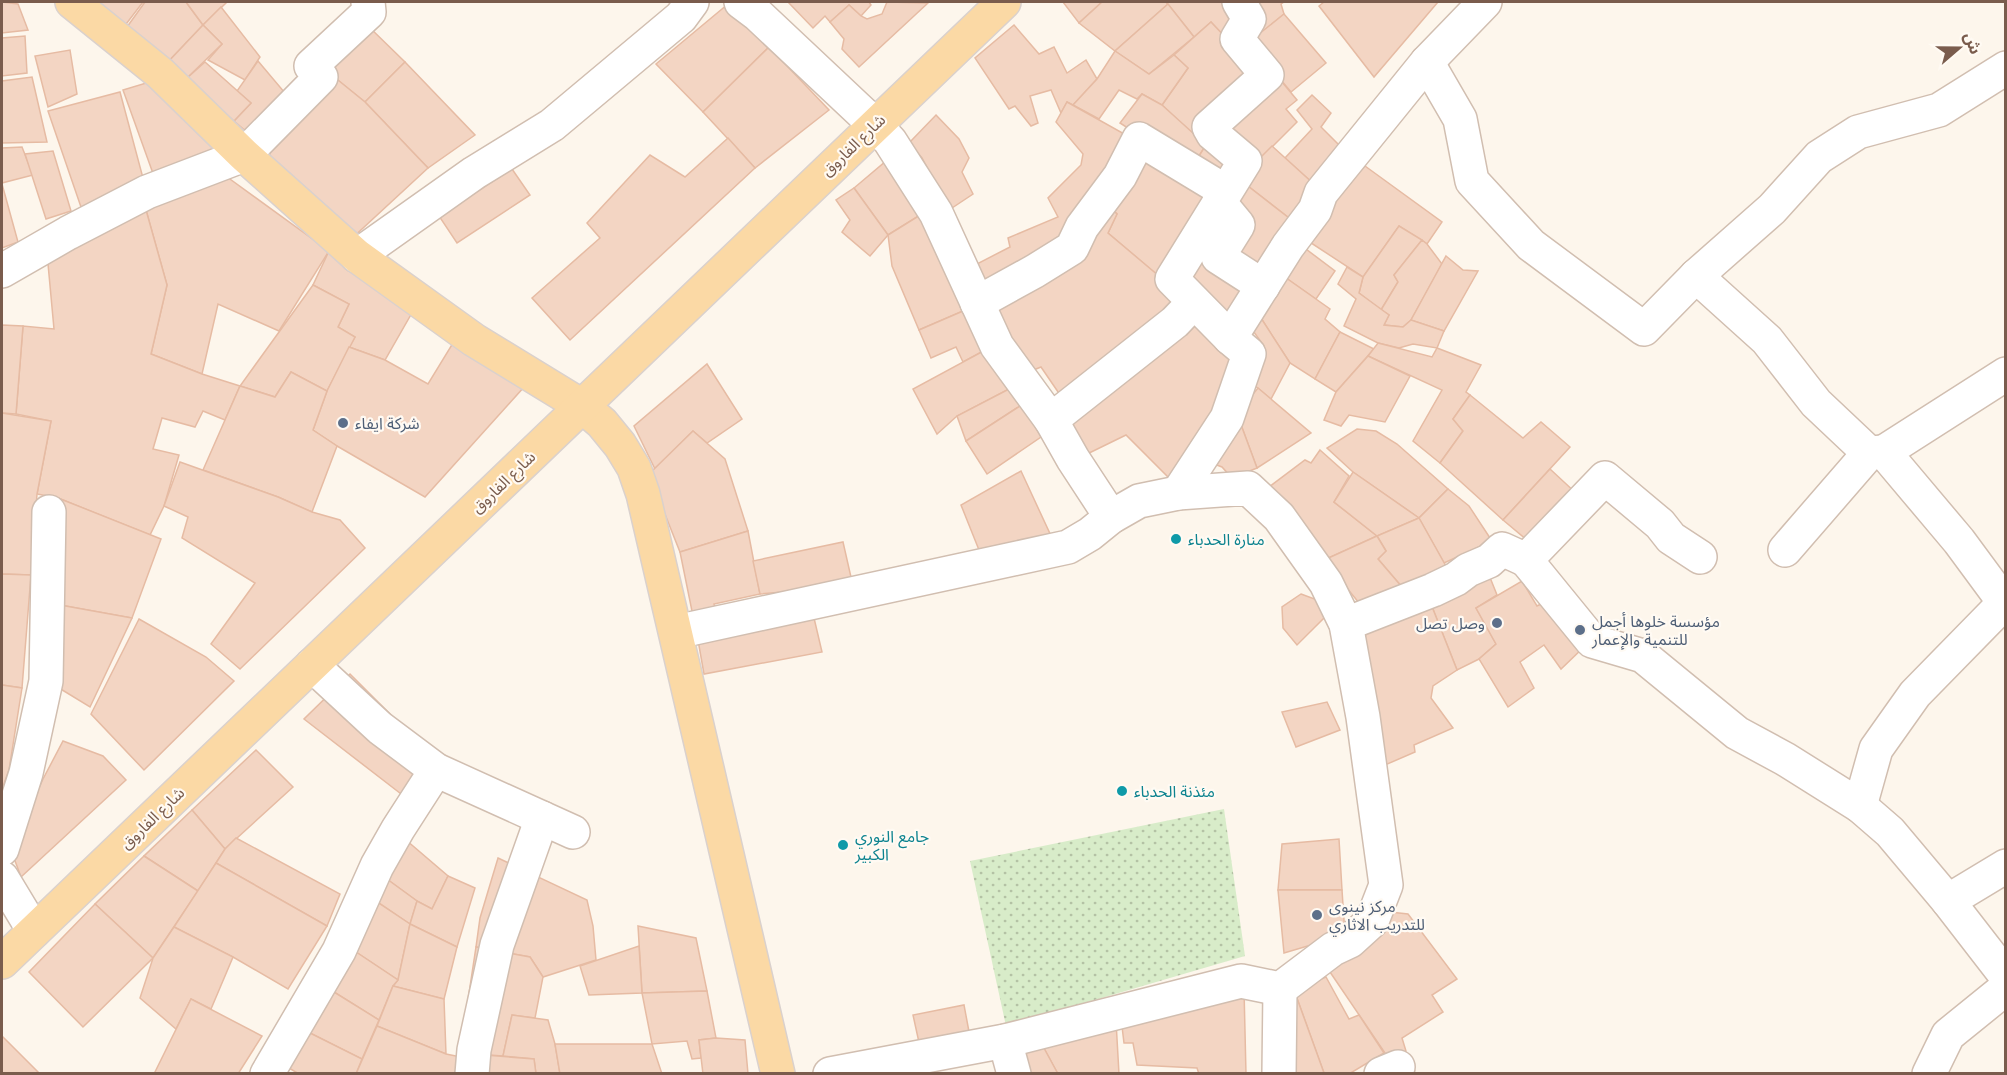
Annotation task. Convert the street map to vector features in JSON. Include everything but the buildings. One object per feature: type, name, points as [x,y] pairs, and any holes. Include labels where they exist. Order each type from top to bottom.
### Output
[{"type":"main road","points":[[72,2],[160,74],[244,155],[357,256],[474,340],[582,406],[602,423],[620,445],[634,468],[643,494],[778,1074]]},
{"type":"main road","name":"شارع الفاروق","points":[[2,962],[874,124],[1004,2]]},
{"type":"street","points":[[2,271],[147,192],[244,155],[321,76],[311,66],[369,12],[368,2]]},
{"type":"street","points":[[357,256],[474,173],[552,125],[681,17],[692,2]]},
{"type":"street","points":[[741,2],[757,14],[890,141],[936,213],[997,346],[1051,420],[1073,459],[1111,517]]},
{"type":"street","points":[[1178,493],[1227,418],[1249,354],[1172,279],[1245,161],[1213,134],[1209,127],[1267,75],[1237,39],[1249,19],[1239,2]]},
{"type":"street","points":[[1230,338],[1288,246],[1315,210],[1321,193],[1427,62],[1485,2]]},
{"type":"street","points":[[1427,62],[1460,119],[1472,181],[1531,245],[1644,329],[1696,276],[1772,209],[1820,157],[1858,132],[1939,110],[2006,68]]},
{"type":"street","points":[[976,303],[1072,248],[1082,227],[1120,176],[1139,139],[1222,196],[1238,225],[1218,257],[1263,286]]},
{"type":"street","points":[[1696,276],[1767,340],[1816,403],[1876,453],[1959,541],[2005,601],[1915,694],[1876,749],[1860,806]]},
{"type":"street","points":[[1051,420],[1175,322],[1194,302]]},
{"type":"street","points":[[1785,550],[1876,453],[2006,374]]},
{"type":"street","points":[[1526,560],[1605,478],[1660,524],[1671,538],[1700,557]]},
{"type":"street","points":[[676,633],[1068,547],[1139,501],[1178,493],[1248,488],[1279,517],[1326,583],[1346,624],[1363,717],[1386,885],[1372,921],[1350,941],[1333,949],[1280,989],[1241,981],[1005,1041],[830,1074]]},
{"type":"street","points":[[2,849],[26,773],[46,681],[49,512]]},
{"type":"street","points":[[1346,624],[1456,579],[1468,570],[1489,561],[1502,549],[1526,560],[1592,641],[1644,656],[1737,733],[1785,759],[1860,806],[1890,832],[1948,901],[2006,976]]},
{"type":"street","points":[[312,665],[380,728],[436,770],[573,832]]},
{"type":"street","points":[[267,1074],[339,951],[377,866],[436,770]]},
{"type":"street","points":[[472,1074],[474,1050],[497,945],[542,818]]},
{"type":"street","points":[[1948,901],[2006,866]]},
{"type":"street","points":[[2,878],[34,931]]},
{"type":"street","points":[[1929,1074],[1948,1035],[2006,988]]},
{"type":"street","points":[[1279,1074],[1280,989]]},
{"type":"street","points":[[1005,1041],[1014,1074]]},
{"type":"green space","points":[[1224,809],[1245,956],[1006,1026],[970,861]]},
{"type":"place","name":"شركة ايفاء","points":[[343,423]]},
{"type":"place","name":"منارة الحدباء","points":[[1176,539]]},
{"type":"place","name":"وصل تصل","points":[[1497,623]]},
{"type":"place","name":"مؤسسة خلوها أجمل للتنمية والإعمار","points":[[1580,630]]},
{"type":"place","name":"مئذنة الحدباء","points":[[1122,791]]},
{"type":"place","name":"جامع النوري الكبير","points":[[843,845]]},
{"type":"place","name":"مركز نينوى للتدريب الاثاري","points":[[1317,915]]}]
